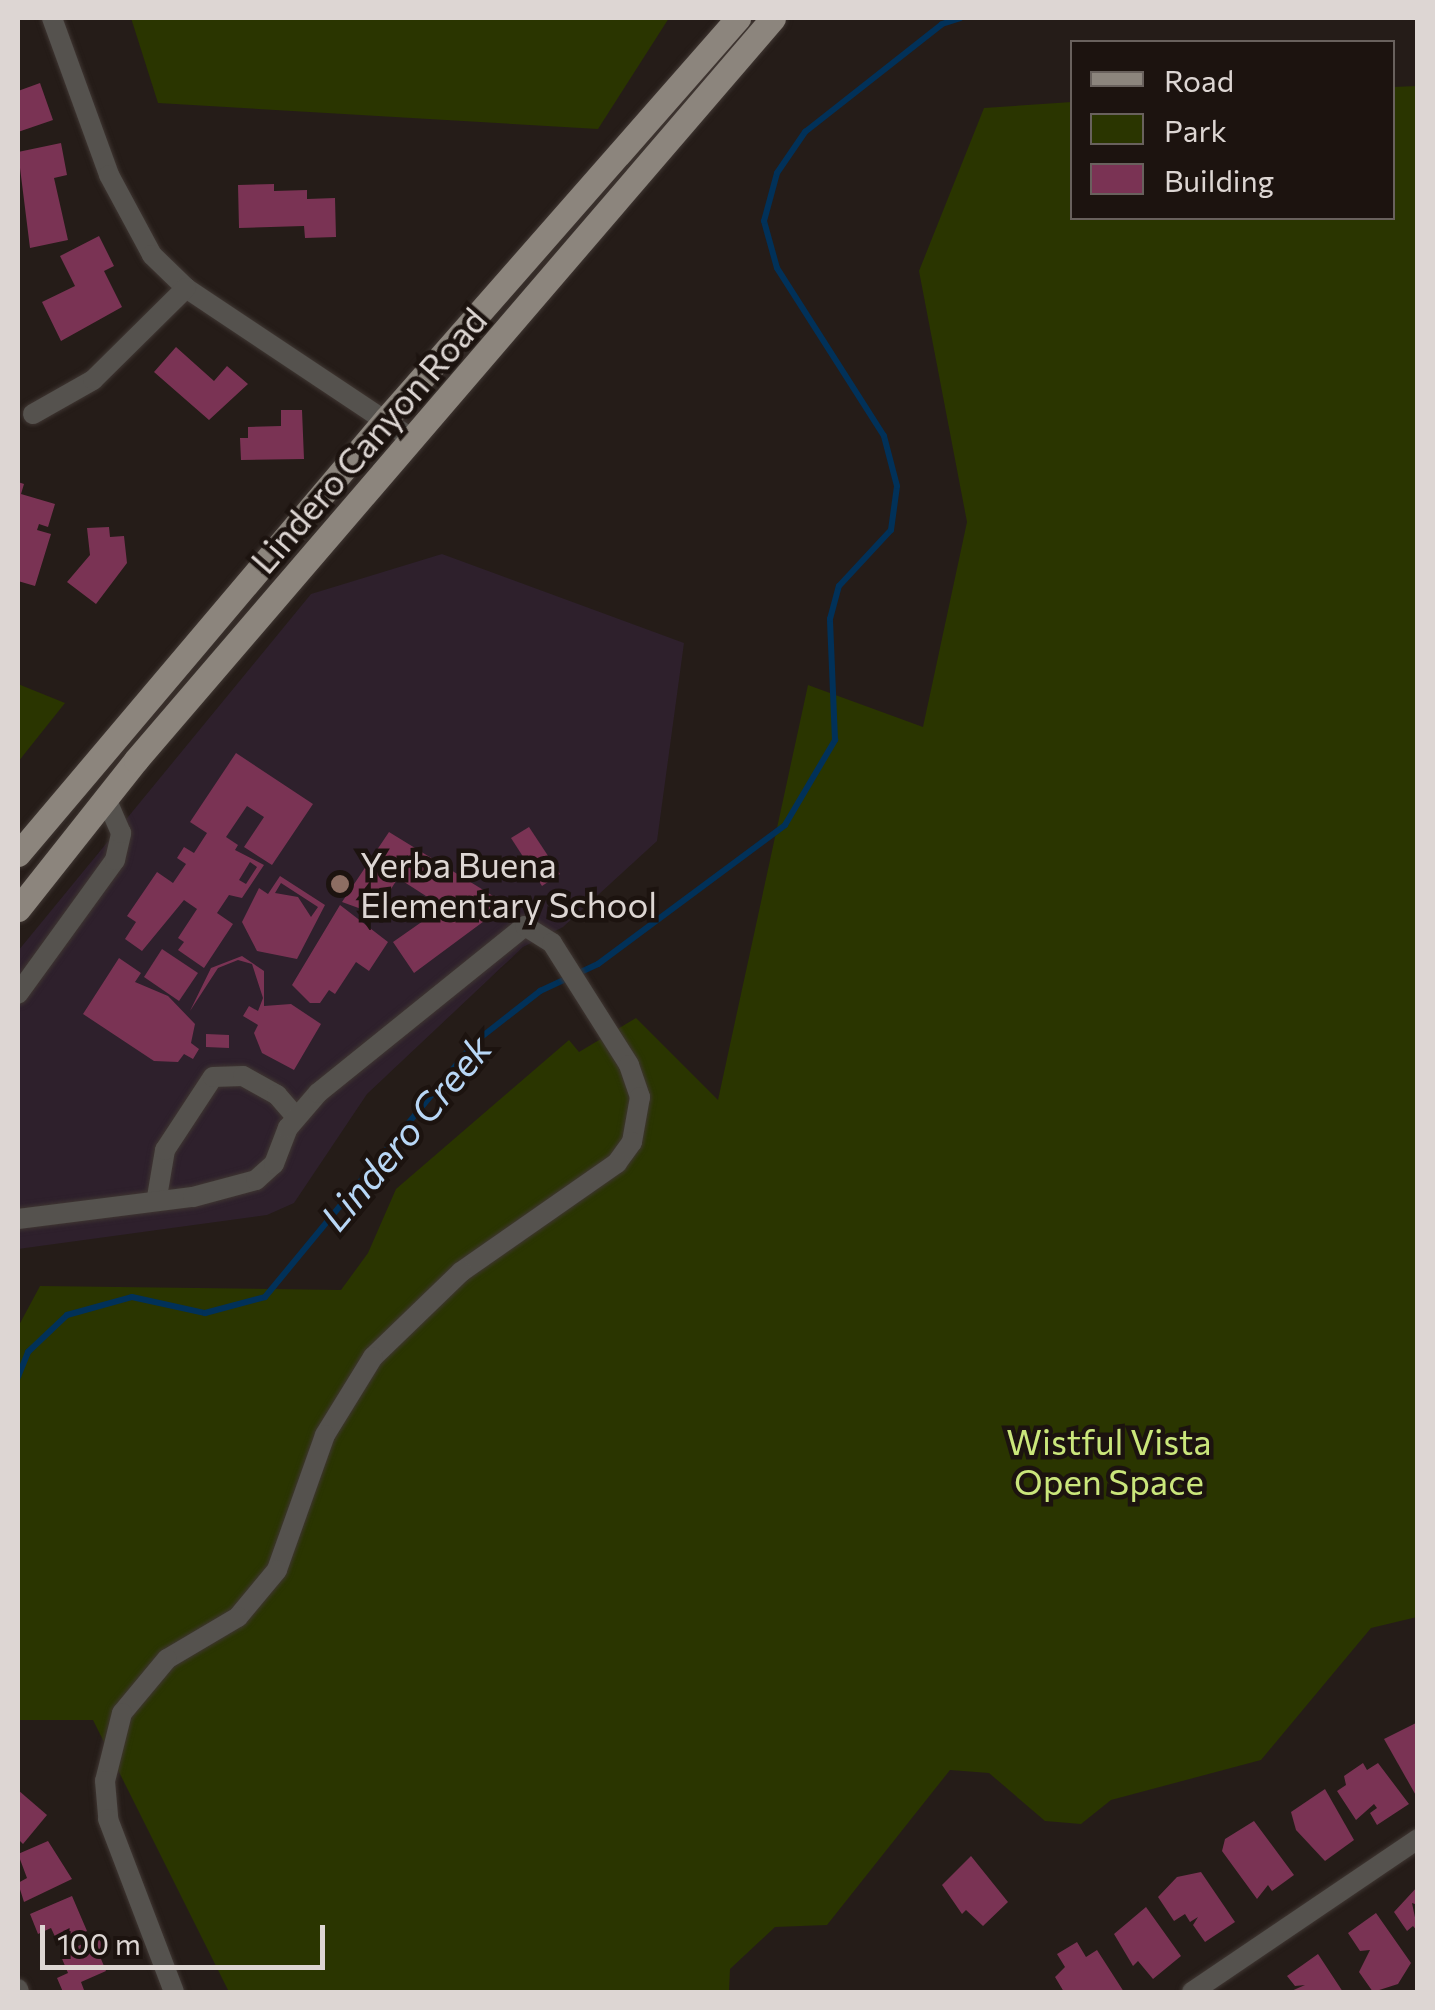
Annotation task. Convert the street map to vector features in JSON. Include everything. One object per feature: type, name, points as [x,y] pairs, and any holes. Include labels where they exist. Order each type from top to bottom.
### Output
[{"type":"main road","name":"Lindero Canyon Road","points":[[18,854],[386,419],[738,18]]},
{"type":"main road","name":"Lindero Canyon Road","points":[[18,909],[106,796],[773,18]]},
{"type":"street","points":[[52,18],[129,221],[186,288],[414,440]]},
{"type":"street","points":[[33,414],[93,380],[186,288]]},
{"type":"street","points":[[18,994],[115,860],[121,834],[106,796]]},
{"type":"street","points":[[18,1219],[157,1196],[193,1197],[256,1180],[274,1164],[295,1116],[517,930],[534,927],[552,943],[609,1031],[640,1097],[632,1142],[617,1163],[409,1315],[373,1357],[325,1434],[278,1570],[238,1617],[167,1659],[122,1713],[104,1782],[108,1820],[174,1992]]},
{"type":"street","points":[[157,1196],[165,1150],[213,1077],[244,1076],[277,1095],[295,1116]]},
{"type":"street","points":[[1192,1992],[1418,1839]]},
{"type":"shaded area","name":"Yerba Buena Elementary School","points":[[442,554],[684,643],[657,841],[563,927],[523,947],[367,1094],[294,1203],[267,1215],[18,1249],[18,951],[311,594]]},
{"type":"green space","points":[[131,18],[669,18],[598,129],[158,103]]},
{"type":"green space","name":"Wistful Vista Open Space","points":[[1417,86],[1417,1617],[1371,1628],[1261,1760],[1111,1800],[1081,1824],[1045,1821],[989,1773],[950,1770],[827,1925],[775,1927],[730,1969],[729,1992],[229,1992],[93,1720],[18,1720],[18,1327],[40,1286],[341,1290],[368,1253],[396,1189],[569,1040],[579,1052],[636,1018],[718,1100],[808,685],[923,727],[967,522],[919,271],[984,108],[1070,102],[1070,220],[1395,220],[1395,87]]},
{"type":"green space","points":[[18,684],[65,703],[18,762]]},
{"type":"building","points":[[40,83],[53,120],[18,132],[18,91]]},
{"type":"building","points":[[61,143],[67,175],[54,178],[68,240],[30,248],[18,152]]},
{"type":"building","points":[[274,184],[274,191],[307,190],[307,199],[335,198],[336,237],[305,238],[304,226],[239,228],[238,185]]},
{"type":"building","points":[[99,236],[114,266],[104,271],[122,307],[61,341],[42,302],[75,286],[60,256]]},
{"type":"building","points":[[176,347],[214,381],[227,366],[248,384],[209,420],[154,372]]},
{"type":"building","points":[[281,410],[302,410],[304,459],[241,460],[240,438],[248,438],[248,427],[281,426]]},
{"type":"building","points":[[18,482],[24,484],[21,494],[55,504],[48,527],[39,524],[37,530],[51,534],[35,586],[18,581]]},
{"type":"building","points":[[109,527],[110,537],[124,536],[127,563],[96,604],[67,582],[90,555],[87,528]]},
{"type":"building","points":[[236,753],[313,804],[272,865],[244,847],[264,817],[247,806],[226,837],[238,845],[235,850],[264,865],[242,898],[229,895],[217,913],[233,924],[204,968],[178,950],[184,942],[178,938],[197,909],[184,900],[142,951],[125,939],[136,922],[127,916],[157,872],[173,883],[186,864],[177,858],[184,847],[194,853],[207,833],[190,822]],"holes":[[[250,862],[257,867],[246,884],[239,880]]]},
{"type":"building","points":[[529,827],[560,874],[542,886],[511,838]]},
{"type":"building","points":[[389,832],[498,899],[499,910],[414,973],[393,942],[443,907],[398,878],[375,914],[342,902]]},
{"type":"building","points":[[280,876],[325,905],[297,959],[257,951],[242,922],[259,888],[268,894]],"holes":[[[281,883],[318,907],[311,917],[298,897],[275,893]]]},
{"type":"building","points":[[340,905],[388,942],[369,971],[356,962],[335,994],[329,990],[320,1003],[310,1003],[292,985]]},
{"type":"building","points":[[162,949],[198,973],[179,1001],[144,977]]},
{"type":"building","points":[[242,956],[264,971],[264,1006],[291,1004],[321,1024],[294,1070],[262,1053],[254,1033],[258,1025],[243,1016],[249,1006],[258,1011],[263,998],[252,964],[238,960],[218,968],[190,1011],[211,968]]},
{"type":"building","points":[[119,958],[141,973],[135,982],[168,996],[195,1024],[191,1043],[199,1049],[193,1059],[184,1054],[178,1062],[154,1061],[83,1014]]},
{"type":"building","points":[[206,1034],[229,1035],[229,1048],[206,1047]]},
{"type":"building","points":[[1418,1722],[1418,1799],[1384,1739]]},
{"type":"building","points":[[1363,1763],[1367,1770],[1378,1763],[1409,1804],[1377,1825],[1370,1813],[1377,1808],[1374,1804],[1356,1820],[1337,1791],[1346,1785],[1344,1776]]},
{"type":"building","points":[[1325,1789],[1354,1840],[1325,1861],[1296,1830],[1291,1812]]},
{"type":"building","points":[[18,1790],[47,1815],[23,1844],[18,1839]]},
{"type":"building","points":[[1254,1821],[1294,1875],[1272,1891],[1268,1885],[1257,1899],[1222,1851],[1225,1839]]},
{"type":"building","points":[[48,1841],[72,1879],[24,1902],[18,1883],[27,1878],[18,1854]]},
{"type":"building","points":[[971,1856],[1008,1902],[983,1926],[966,1910],[962,1914],[942,1885]]},
{"type":"building","points":[[1201,1872],[1235,1922],[1205,1942],[1193,1925],[1198,1917],[1190,1922],[1185,1914],[1174,1921],[1158,1897],[1177,1877]]},
{"type":"building","points":[[1418,1886],[1418,1905],[1412,1903],[1418,1932],[1413,1926],[1407,1931],[1394,1912]]},
{"type":"building","points":[[72,1896],[87,1931],[58,1943],[51,1928],[38,1934],[30,1914]]},
{"type":"building","points":[[1146,1907],[1181,1956],[1153,1979],[1138,1961],[1133,1966],[1114,1934]]},
{"type":"building","points":[[1376,1913],[1411,1963],[1398,1984],[1373,1992],[1359,1972],[1370,1950],[1360,1951],[1348,1933]]},
{"type":"building","points":[[103,1935],[109,1950],[99,1954],[106,1971],[81,1982],[84,1990],[63,1992],[57,1978],[68,1973],[60,1954]]},
{"type":"building","points":[[1077,1942],[1086,1957],[1097,1950],[1124,1992],[1064,1992],[1055,1977],[1065,1967],[1057,1954]]},
{"type":"building","points":[[1318,1954],[1343,1992],[1289,1992],[1305,1985],[1295,1986],[1287,1976]]},
{"type":"waterway","name":"Lindero Creek","points":[[18,1377],[28,1352],[67,1315],[132,1297],[205,1313],[265,1297],[475,1042],[540,991],[598,964],[785,825],[835,740],[830,619],[839,586],[891,530],[897,486],[884,436],[777,268],[764,221],[777,173],[805,132],[942,24],[960,18]]},
{"type":"place","name":"Yerba Buena Elementary School","points":[[340,884]]}]
